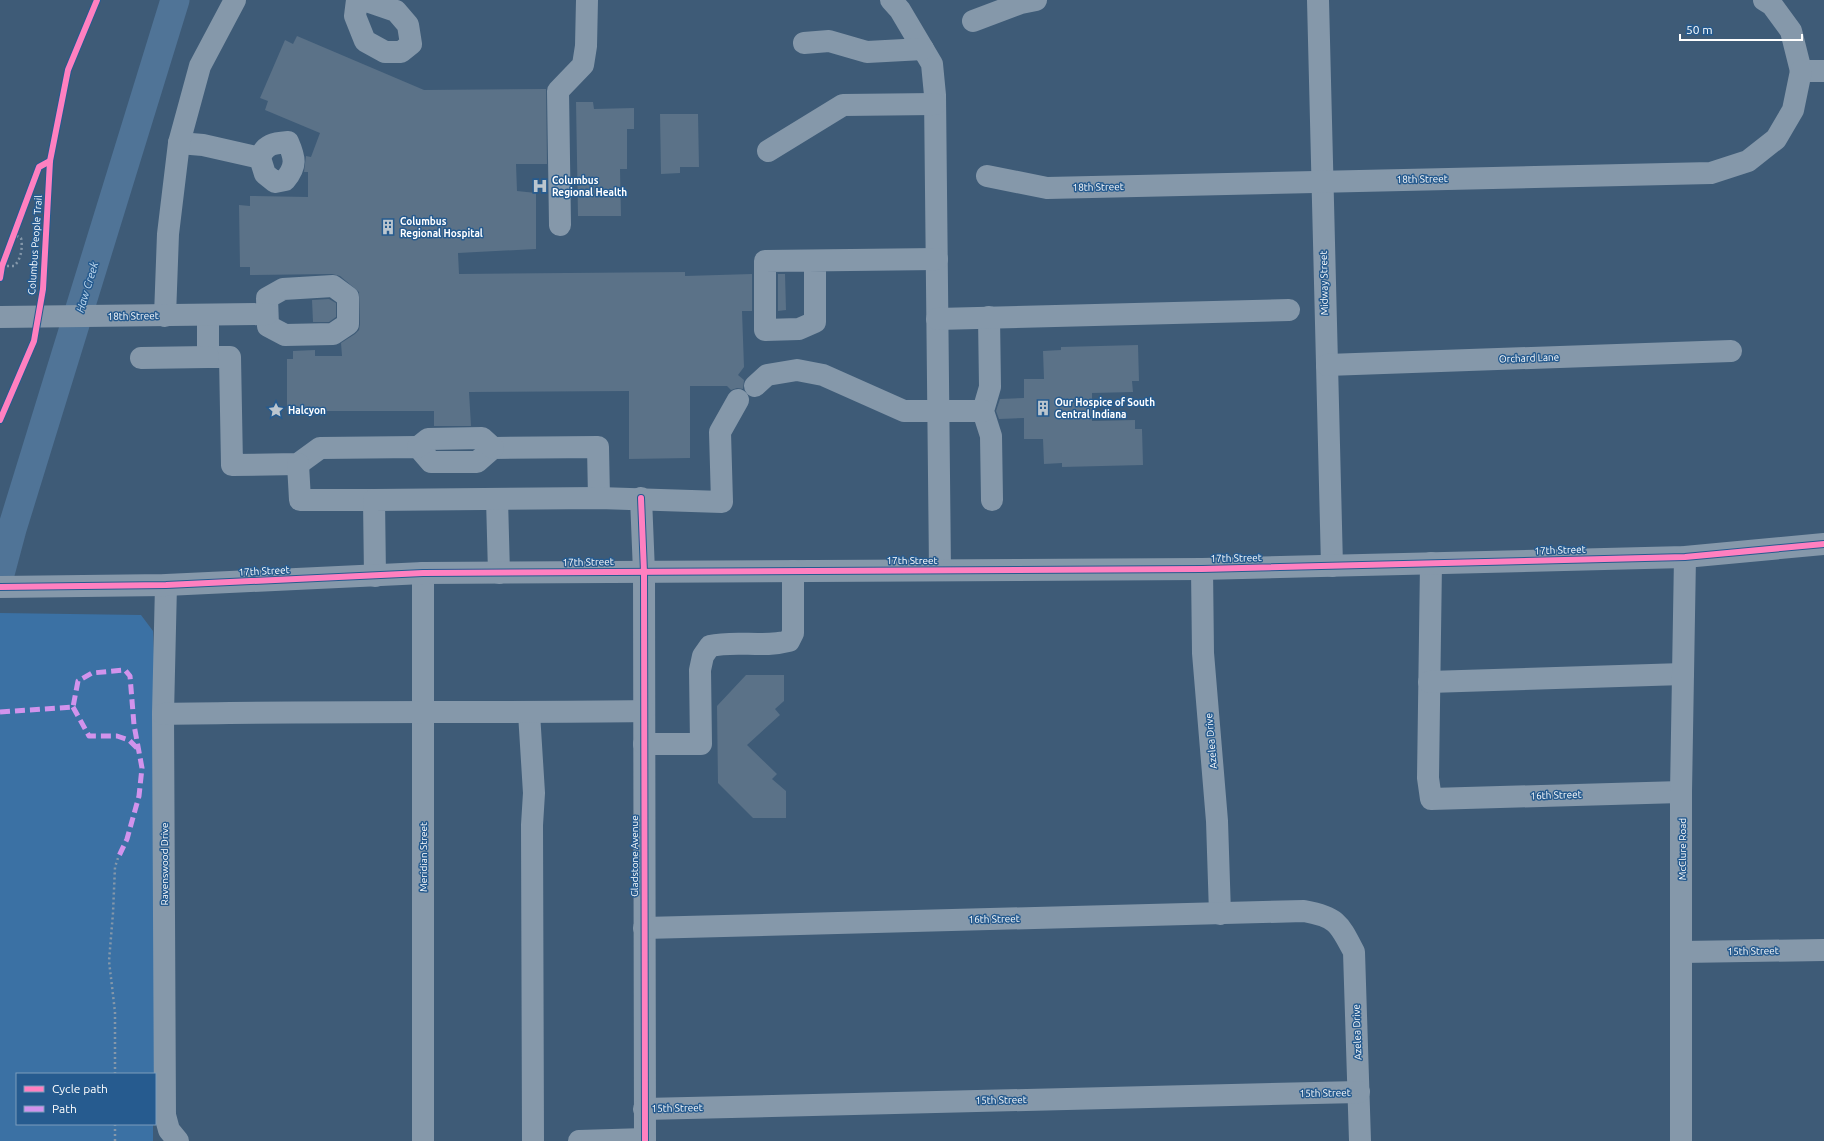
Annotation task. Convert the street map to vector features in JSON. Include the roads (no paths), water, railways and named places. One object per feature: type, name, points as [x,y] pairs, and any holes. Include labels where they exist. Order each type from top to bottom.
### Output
[{"type":"street","points":[[165,316],[168,234],[179,143],[200,66],[235,0]]},
{"type":"street","points":[[357,0],[355,16],[365,41],[385,52],[402,52],[411,44],[408,25],[396,11],[364,0]]},
{"type":"street","points":[[560,225],[558,91],[583,65],[586,46],[587,0]]},
{"type":"street","points":[[891,0],[900,10],[932,64],[935,104],[940,570]]},
{"type":"street","points":[[973,21],[1021,3],[1036,0]]},
{"type":"street","name":"Midway Street","points":[[1318,0],[1332,566]]},
{"type":"street","points":[[1764,0],[1772,5],[1791,32],[1801,72],[1824,71]]},
{"type":"street","points":[[804,44],[829,41],[868,52],[923,49]]},
{"type":"street","name":"18th Street","points":[[987,176],[1047,188],[1710,173],[1748,161],[1776,139],[1793,110],[1801,72]]},
{"type":"street","points":[[768,151],[843,105],[935,104]]},
{"type":"street","points":[[179,143],[203,145],[260,158]]},
{"type":"street","points":[[815,261],[937,259]]},
{"type":"street","points":[[937,318],[1289,310]]},
{"type":"street","name":"18th Street","points":[[3,317],[267,314]]},
{"type":"street","points":[[208,315],[208,357]]},
{"type":"street","points":[[989,317],[990,387],[983,412],[991,436],[992,500]]},
{"type":"street","name":"Orchard Lane","points":[[1326,365],[1731,351]]},
{"type":"street","points":[[141,358],[230,357],[232,465],[298,464],[320,448],[418,447],[431,462],[477,462],[493,448],[598,447],[599,498]]},
{"type":"street","points":[[755,386],[767,375],[798,370],[823,375],[904,412],[983,412]]},
{"type":"street","points":[[298,464],[300,500],[641,498],[722,502],[720,432],[738,400]]},
{"type":"street","name":"Gladstone Avenue","points":[[641,498],[644,572],[645,1140]]},
{"type":"street","points":[[497,499],[499,574]]},
{"type":"street","points":[[374,500],[375,576]]},
{"type":"street","name":"17th Street","points":[[0,587],[166,585],[423,574],[1202,569],[1332,566],[1685,557],[1824,544]]},
{"type":"street","name":"McClure Road","points":[[1681,1141],[1681,792],[1685,557]]},
{"type":"street","points":[[1431,563],[1430,682],[1683,674]]},
{"type":"street","name":"Azelea Drive","points":[[1202,569],[1204,653],[1217,821],[1220,914]]},
{"type":"street","points":[[644,744],[701,744],[700,670],[703,656],[710,646],[724,642],[775,645],[789,641],[793,633],[793,571]]},
{"type":"street","name":"Meridian Street","points":[[423,574],[423,1141]]},
{"type":"street","name":"Ravenswood Drive","points":[[166,585],[163,714],[165,1115],[169,1130],[178,1141]]},
{"type":"street","name":"16th Street","points":[[1430,682],[1428,778],[1431,799],[1681,792]]},
{"type":"street","points":[[163,714],[299,712],[529,713],[644,711]]},
{"type":"street","points":[[529,713],[534,793],[532,826],[533,1141]]},
{"type":"street","name":"16th Street","points":[[644,928],[1304,911],[1324,915],[1340,927]]},
{"type":"street","name":"Azelea Drive","points":[[1340,927],[1354,952],[1360,1141]]},
{"type":"street","name":"15th Street","points":[[1682,952],[1824,950]]},
{"type":"street","name":"15th Street","points":[[644,1109],[1359,1092]]},
{"type":"street","points":[[578,1141],[645,1140]]},
{"type":"waterway","name":"Haw Creek","points":[[0,574],[12,529],[175,0]]},
{"type":"place","name":"Columbus Regional Health","points":[[540,186]]},
{"type":"place","name":"Columbus Regional Hospital","points":[[388,227]]},
{"type":"place","name":"Our Hospice of South Central Indiana","points":[[1043,408]]},
{"type":"place","name":"Halcyon","points":[[276,410]]}]
